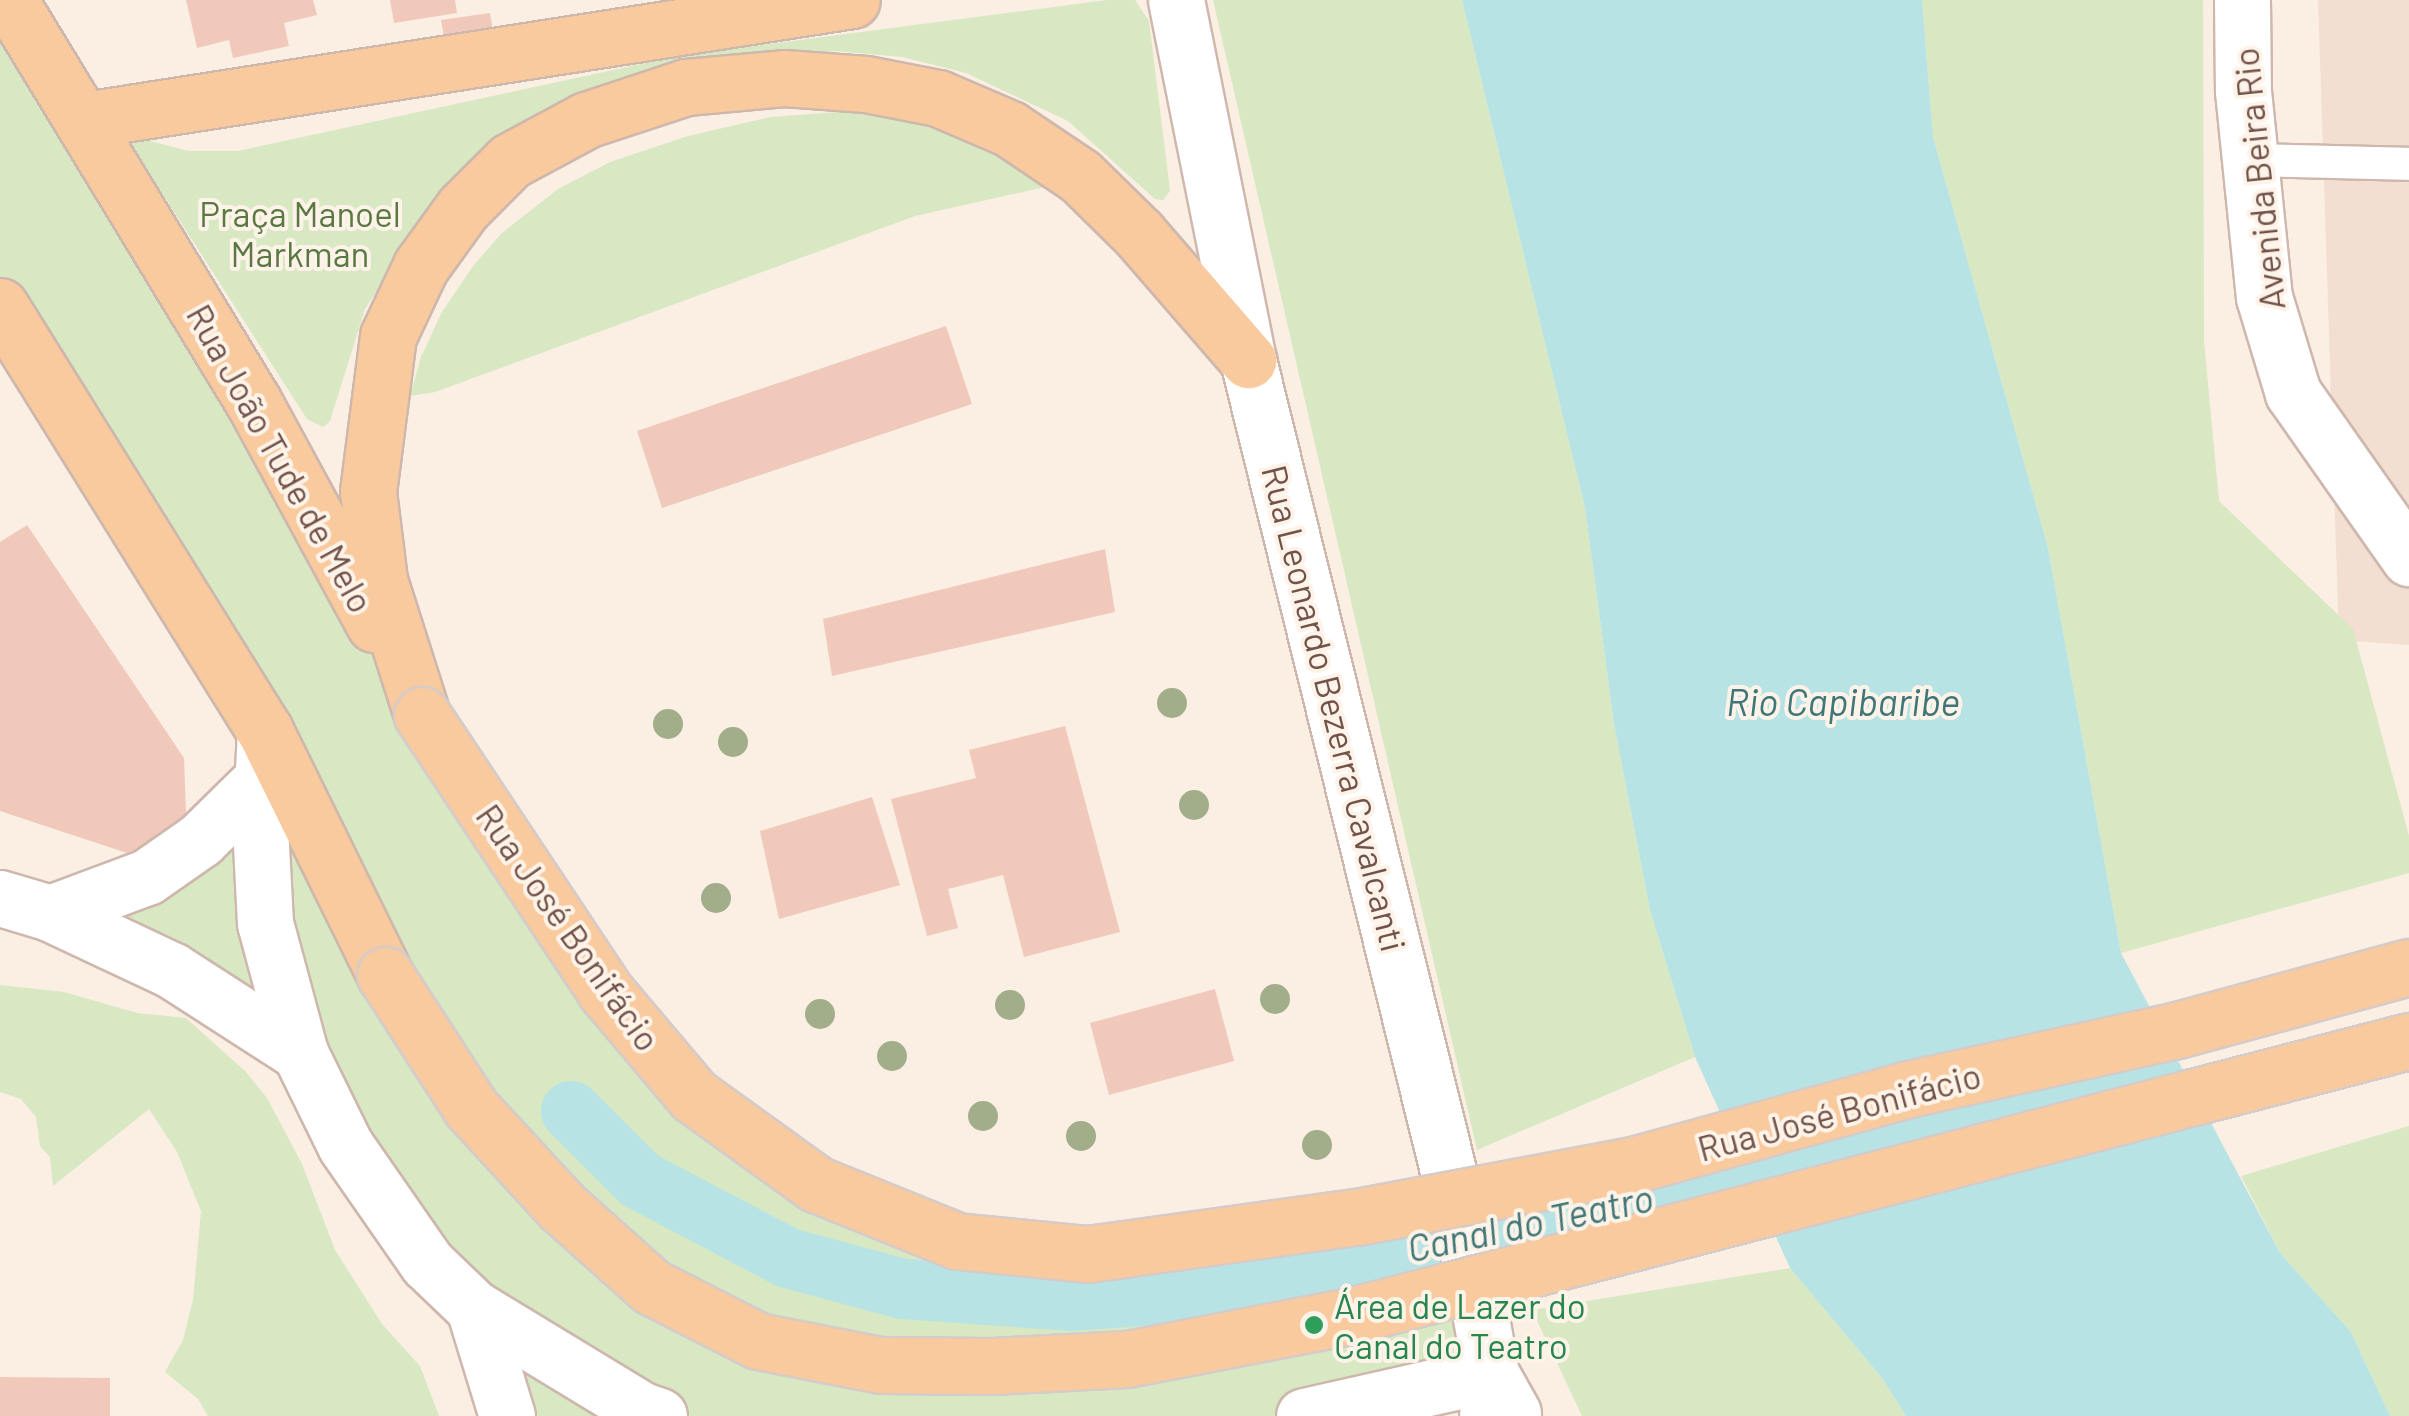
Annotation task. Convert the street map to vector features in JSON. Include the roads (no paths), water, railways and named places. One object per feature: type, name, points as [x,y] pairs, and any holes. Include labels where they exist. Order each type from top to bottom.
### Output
[{"type":"main road","name":"Rua João Tude de Melo","points":[[9,0],[253,400],[422,715]]},
{"type":"main road","points":[[85,120],[852,0]]},
{"type":"main road","points":[[422,715],[379,580],[368,492],[375,408],[388,336],[421,266],[464,208],[510,161],[586,120],[686,87],[784,78],[866,84],[938,98],[1010,130],[1080,176],[1138,234],[1248,360]]},
{"type":"main road","points":[[0,306],[264,755],[385,976],[470,1108],[562,1206],[652,1288],[758,1341],[880,1366],[992,1366],[1127,1359],[1350,1316],[2409,1041]]},
{"type":"main road","name":"Rua José Bonifácio","points":[[422,715],[606,992],[694,1096],[816,1184],[957,1242],[1088,1254],[1362,1216],[1614,1168],[1909,1089],[2177,1030],[2409,967]]},
{"type":"street","name":"Rua Leonardo Bezerra Cavalcanti","points":[[1176,0],[1248,360],[1472,1268],[1497,1402]]},
{"type":"street","name":"Avenida Beira Rio","points":[[2242,0],[2248,160],[2264,296],[2293,393],[2409,558]]},
{"type":"street","points":[[25,905],[147,877],[200,840],[264,755]]},
{"type":"street","points":[[264,755],[265,924],[300,1053],[345,1145],[428,1263],[474,1308],[642,1410],[659,1416]]},
{"type":"street","points":[[25,905],[174,971],[300,1053]]},
{"type":"street","points":[[474,1308],[507,1416]]},
{"type":"street","points":[[1304,1416],[1497,1402]]},
{"type":"lane","points":[[2248,160],[2409,164]]},
{"type":"water","name":"Rio Capibaribe","points":[[1462,0],[1922,0],[1933,137],[2048,548],[2121,953],[2280,1253],[2351,1332],[2390,1416],[1906,1416],[1882,1378],[1790,1268],[1695,1057],[1650,910],[1614,724],[1585,508]]},
{"type":"waterway","name":"Canal do Teatro","points":[[571,1111],[640,1180],[788,1258],[903,1289],[1070,1301],[1260,1287],[1460,1234],[1800,1170],[1827,1159]]},
{"type":"place","name":"Área de Lazer do Canal do Teatro","points":[[1314,1325]]},
{"type":"park label","name":"Praça Manoel Markman","points":[[300,233]]}]
